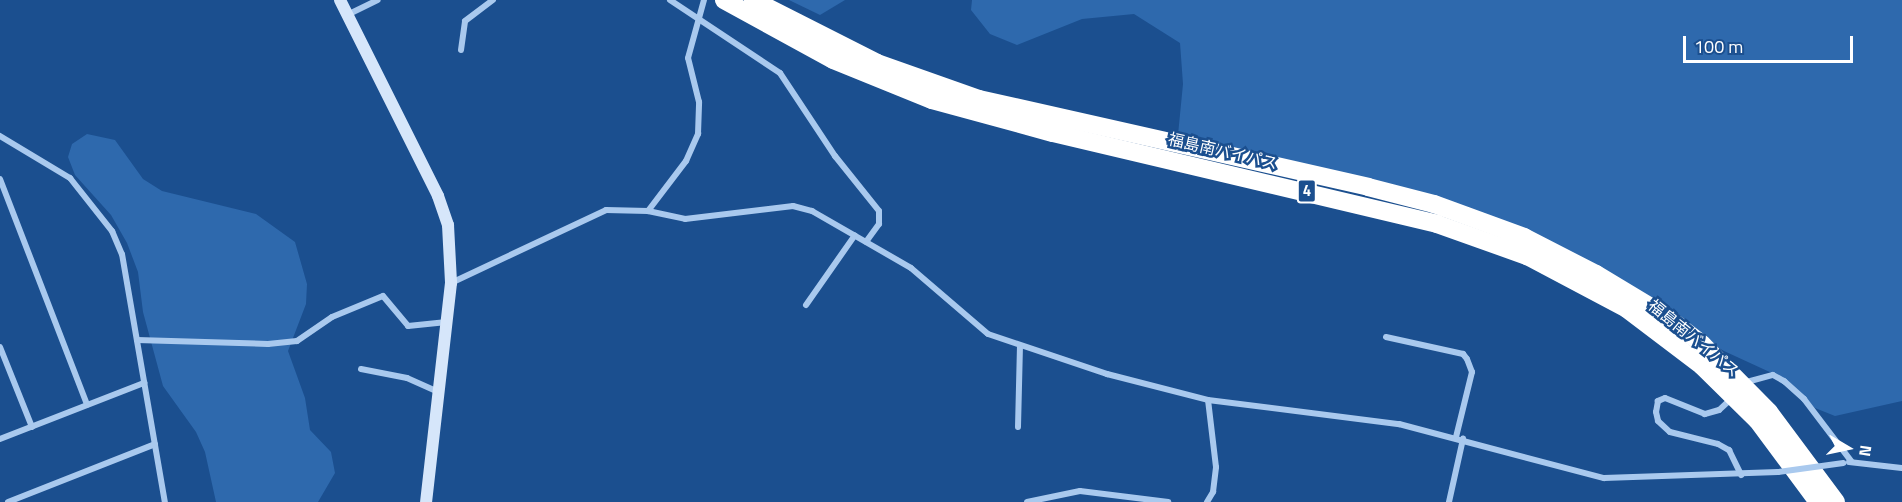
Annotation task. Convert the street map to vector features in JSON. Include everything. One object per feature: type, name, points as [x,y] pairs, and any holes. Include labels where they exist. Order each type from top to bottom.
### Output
[{"type":"highway","name":"福島南バイパス","points":[[724,0],[833,60],[943,104],[1053,133],[1371,206],[1495,243],[1568,276],[1627,309],[1738,390],[1799,450],[1836,502]]},
{"type":"highway","name":"福島南バイパス","points":[[753,0],[877,63],[979,99],[1357,184],[1480,220],[1564,257],[1664,315],[1702,344],[1818,502]]},
{"type":"street","points":[[340,0],[438,196],[451,240],[448,322],[426,502]]},
{"type":"street","points":[[347,15],[378,0]]},
{"type":"street","points":[[461,50],[465,21],[494,0]]},
{"type":"street","points":[[670,0],[698,16],[780,73],[835,156],[879,211],[879,224],[867,242]]},
{"type":"street","points":[[648,211],[692,153],[698,134],[699,102],[688,58],[704,0]]},
{"type":"street","points":[[1,138],[56,166],[82,190],[103,216],[122,254],[165,502]]},
{"type":"street","points":[[0,179],[87,405]]},
{"type":"street","points":[[451,283],[485,270],[598,212],[648,211],[685,219],[793,206],[812,211],[930,282],[978,328],[1020,347],[1208,400],[1399,424],[1460,438],[1567,471],[1604,478],[1741,475],[1851,461],[1902,468]]},
{"type":"street","points":[[806,305],[855,235]]},
{"type":"street","points":[[137,340],[268,344],[297,341],[332,317],[384,296],[408,326],[448,322]]},
{"type":"street","points":[[1386,337],[1463,354],[1467,358],[1472,372],[1449,502]]},
{"type":"street","points":[[0,347],[32,427]]},
{"type":"street","points":[[1018,427],[1020,347]]},
{"type":"street","points":[[361,369],[407,378],[440,392]]},
{"type":"street","points":[[1741,475],[1729,450],[1718,444],[1670,432],[1658,421],[1656,412],[1658,401],[1665,398],[1706,414],[1719,410],[1738,390],[1760,375],[1773,375],[1784,381],[1804,399],[1851,461]]},
{"type":"street","points":[[0,439],[144,383]]},
{"type":"street","points":[[1207,502],[1213,492],[1216,467],[1208,400]]},
{"type":"street","points":[[8,502],[155,444]]},
{"type":"street","points":[[1027,502],[1080,491],[1153,498],[1168,502]]},
{"type":"street","points":[[1145,502],[1153,498]]},
{"type":"shaded area","points":[[789,0],[845,0],[820,15]]},
{"type":"shaded area","points":[[972,0],[1902,0],[1902,401],[1835,416],[1815,408],[1785,379],[1724,351],[1597,276],[1489,221],[1177,145],[1183,84],[1180,43],[1134,14],[1082,19],[1017,45],[990,34],[971,10]]},
{"type":"shaded area","points":[[87,134],[115,140],[143,179],[162,191],[256,214],[295,242],[307,284],[306,304],[288,351],[305,398],[310,430],[331,452],[335,473],[318,502],[216,502],[205,452],[196,432],[163,386],[143,312],[138,272],[127,243],[111,215],[75,175],[68,157],[72,144]]}]
